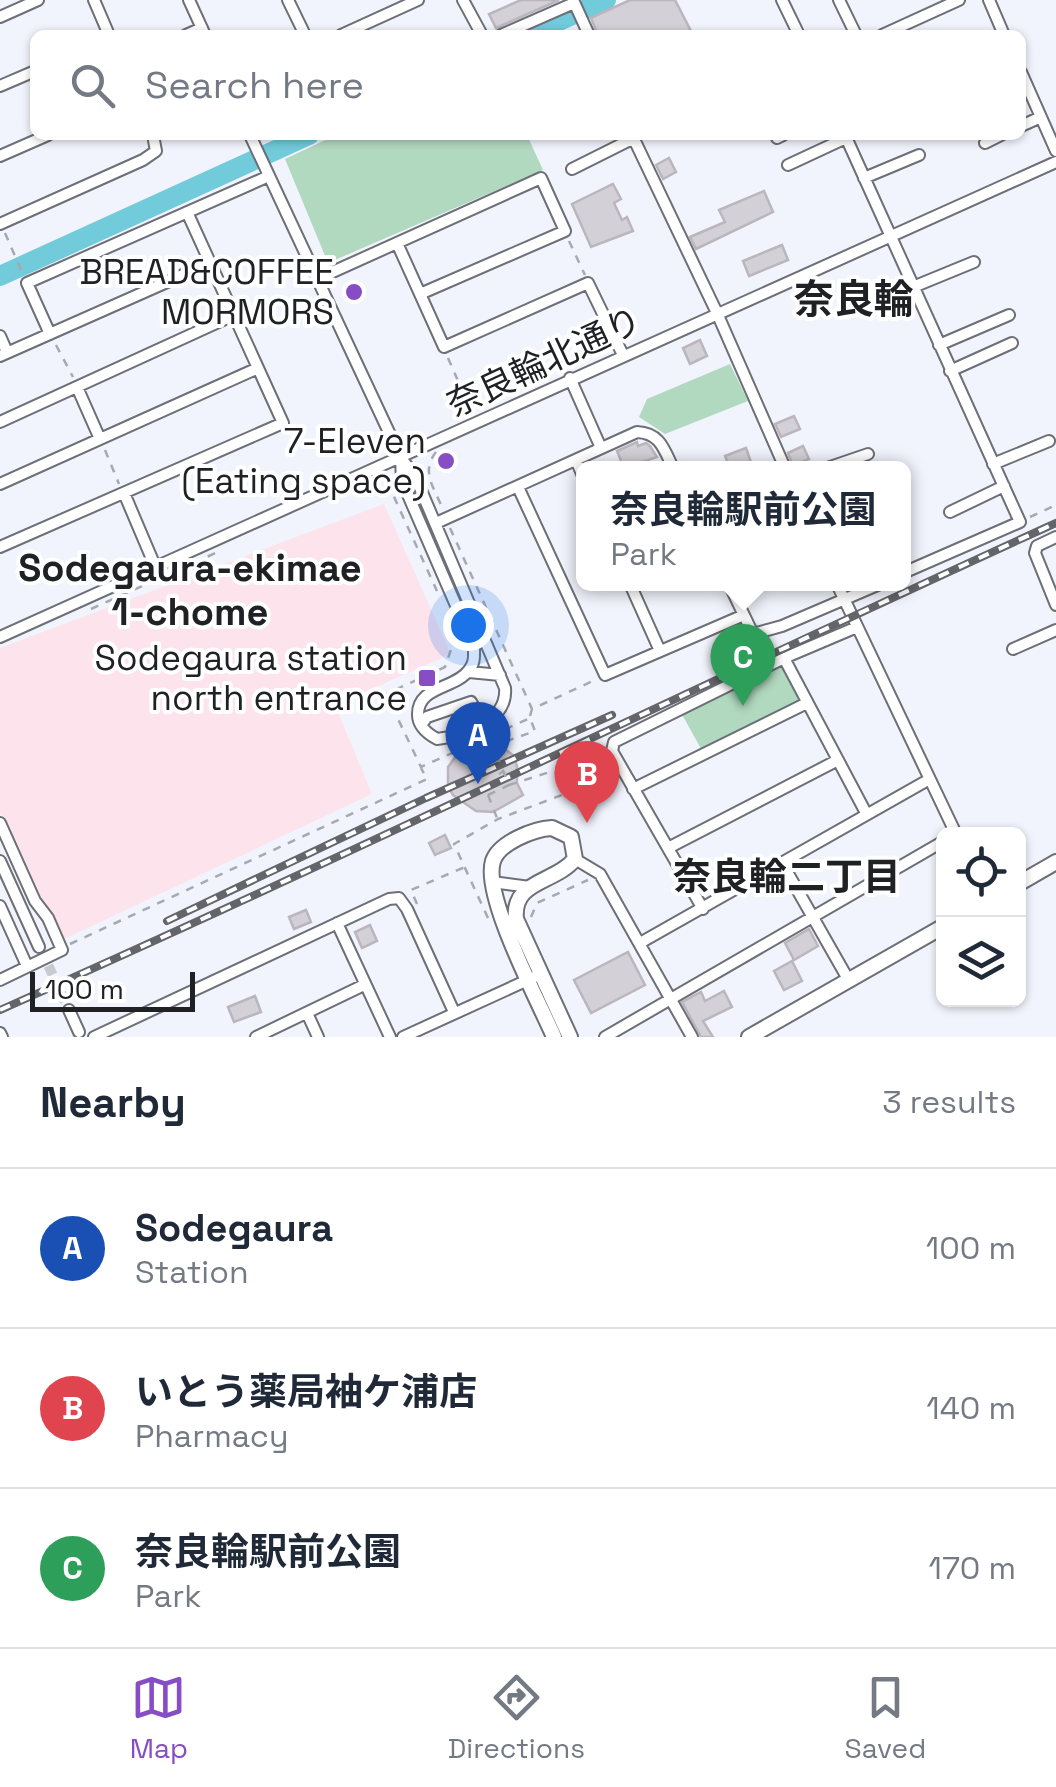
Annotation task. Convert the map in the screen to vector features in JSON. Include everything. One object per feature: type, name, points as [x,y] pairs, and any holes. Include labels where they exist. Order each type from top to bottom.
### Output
[{"type":"main road","points":[[554,1037],[534,976],[516,919],[518,897],[564,871],[575,859],[576,847],[571,837],[562,830],[544,828],[506,845],[497,854],[492,863],[492,882],[502,920],[534,976],[570,1037]]},
{"type":"main road","points":[[1026,879],[1056,862]]},
{"type":"main road","points":[[751,1036],[936,930]]},
{"type":"street","points":[[0,17],[38,0]]},
{"type":"street","points":[[94,0],[107,30]]},
{"type":"street","points":[[189,0],[202,30]]},
{"type":"street","points":[[288,0],[303,30]]},
{"type":"street","points":[[352,30],[418,0]]},
{"type":"street","points":[[463,0],[479,30]]},
{"type":"street","points":[[782,0],[797,30]]},
{"type":"street","points":[[840,0],[854,30]]},
{"type":"street","points":[[893,30],[959,0]]},
{"type":"street","points":[[989,0],[1002,30]]},
{"type":"street","points":[[512,30],[573,1],[586,30]]},
{"type":"street","points":[[0,86],[30,73]]},
{"type":"street","points":[[1026,83],[1056,150]]},
{"type":"street","points":[[1026,124],[1041,116]]},
{"type":"street","points":[[0,156],[37,140]]},
{"type":"street","points":[[0,224],[143,160],[156,151],[154,140]]},
{"type":"street","points":[[252,140],[401,458],[442,523],[505,688],[504,706],[483,724],[437,739],[421,724],[418,715],[424,696],[469,672],[500,676]]},
{"type":"street","points":[[572,169],[627,140]]},
{"type":"street","points":[[634,140],[782,461]]},
{"type":"street","points":[[788,165],[837,140]]},
{"type":"street","points":[[847,140],[1020,522],[911,570]]},
{"type":"street","points":[[985,143],[991,140]]},
{"type":"street","points":[[864,178],[918,155]]},
{"type":"street","name":"奈良輪北通り","points":[[0,636],[1056,162]]},
{"type":"street","points":[[50,334],[27,283],[269,176]]},
{"type":"street","points":[[317,280],[541,178],[564,231],[420,294]]},
{"type":"street","points":[[0,547],[283,424],[187,212]]},
{"type":"street","points":[[397,243],[444,348],[588,283],[623,354]]},
{"type":"street","points":[[913,287],[974,262]]},
{"type":"street","points":[[0,336],[4,354],[210,263]]},
{"type":"street","points":[[0,422],[234,315]]},
{"type":"street","points":[[939,345],[1009,316]]},
{"type":"street","points":[[950,371],[1012,343]]},
{"type":"street","points":[[0,484],[258,368]]},
{"type":"street","points":[[570,378],[600,448]]},
{"type":"street","points":[[77,387],[100,439]]},
{"type":"street","points":[[442,523],[636,432],[649,432],[658,439],[669,461]]},
{"type":"street","points":[[993,464],[1049,441]]},
{"type":"street","points":[[848,461],[868,454]]},
{"type":"street","points":[[401,458],[402,481],[474,647],[469,672]]},
{"type":"street","points":[[950,512],[1004,486]]},
{"type":"street","points":[[518,487],[606,675],[744,615]]},
{"type":"street","points":[[124,493],[155,566]]},
{"type":"street","points":[[1056,537],[1036,546],[1035,553],[1056,606]]},
{"type":"street","points":[[633,591],[660,651]]},
{"type":"street","points":[[732,591],[753,634],[863,591]]},
{"type":"street","points":[[840,591],[952,827]]},
{"type":"street","points":[[703,909],[612,752],[614,742],[784,658],[857,627]]},
{"type":"street","points":[[1013,650],[1056,630]]},
{"type":"street","points":[[784,658],[866,813]]},
{"type":"street","points":[[421,724],[427,717],[471,702],[483,724]]},
{"type":"street","points":[[633,789],[807,703]]},
{"type":"street","points":[[668,848],[838,760]]},
{"type":"street","points":[[640,943],[928,780]]},
{"type":"street","points":[[0,823],[35,902],[48,918],[62,950],[0,980]]},
{"type":"street","points":[[605,1037],[936,846]]},
{"type":"street","points":[[575,859],[600,874],[692,1037]]},
{"type":"street","points":[[0,861],[39,946]]},
{"type":"street","points":[[782,862],[848,979]]},
{"type":"street","points":[[492,882],[530,887]]},
{"type":"street","points":[[99,1036],[389,898],[399,898],[407,909],[454,1012]]},
{"type":"street","points":[[0,906],[27,966]]},
{"type":"street","points":[[337,923],[390,1037]]},
{"type":"street","points":[[402,1037],[534,976]]},
{"type":"street","points":[[256,1037],[364,984]]},
{"type":"street","points":[[69,1010],[80,1032]]},
{"type":"street","points":[[306,1014],[318,1037]]},
{"type":"path","points":[[0,224],[27,283]]},
{"type":"path","points":[[564,231],[588,283]]},
{"type":"path","points":[[50,334],[77,387]]},
{"type":"path","points":[[444,348],[476,422]]},
{"type":"path","points":[[100,439],[124,493]]},
{"type":"path","points":[[436,452],[426,472],[442,509]]},
{"type":"path","points":[[363,484],[390,486],[442,601]]},
{"type":"path","points":[[1020,522],[1056,506]]},
{"type":"path","points":[[442,523],[532,709],[530,718],[535,731],[493,746],[509,785]]},
{"type":"path","points":[[84,612],[222,550]]},
{"type":"path","points":[[69,945],[427,779],[386,694],[445,667],[456,634]]},
{"type":"path","points":[[532,709],[606,675]]},
{"type":"path","points":[[420,767],[530,718]]},
{"type":"path","points":[[498,819],[488,795],[553,771],[561,774]]},
{"type":"path","points":[[490,921],[454,844],[498,819],[570,792]]},
{"type":"path","points":[[419,909],[411,890],[465,867]]},
{"type":"path","points":[[530,919],[536,902],[594,877]]},
{"type":"shaded area","points":[[384,504],[451,654],[335,705],[372,794],[62,940],[0,813],[0,648]]},
{"type":"green space","points":[[325,140],[529,140],[543,170],[328,263],[285,159]]},
{"type":"green space","points":[[730,364],[748,401],[665,434],[639,417],[647,399]]},
{"type":"green space","points":[[784,658],[807,703],[705,756],[679,709]]},
{"type":"building","points":[[521,0],[559,0],[496,28],[489,14]]},
{"type":"building","points":[[630,0],[675,0],[690,30],[596,30],[591,18]]},
{"type":"building","points":[[669,158],[676,172],[663,179],[656,165]]},
{"type":"building","points":[[613,184],[621,199],[614,203],[633,231],[591,247],[572,204]]},
{"type":"building","points":[[764,191],[773,212],[696,249],[690,237],[725,222],[719,210]]},
{"type":"building","points":[[782,245],[788,260],[749,276],[743,261]]},
{"type":"building","points":[[700,340],[707,356],[690,364],[683,348]]},
{"type":"building","points":[[794,416],[800,429],[781,437],[775,424]]},
{"type":"building","points":[[637,442],[638,446],[646,443],[657,457],[621,461],[617,451]]},
{"type":"building","points":[[803,446],[809,459],[791,461],[788,453]]},
{"type":"building","points":[[746,448],[751,461],[727,461],[725,456]]},
{"type":"building","points":[[494,732],[503,748],[513,755],[523,795],[493,812],[476,811],[453,795],[448,787],[448,767],[462,748]]},
{"type":"building","points":[[445,835],[451,848],[435,855],[429,843]]},
{"type":"building","points":[[306,910],[311,922],[294,929],[289,917]]},
{"type":"building","points":[[370,925],[377,941],[362,948],[355,932]]},
{"type":"building","points":[[809,929],[818,946],[794,960],[785,943]]},
{"type":"building","points":[[628,952],[645,985],[591,1013],[574,980]]},
{"type":"building","points":[[792,961],[802,981],[784,990],[774,971]]},
{"type":"building","points":[[724,991],[732,1007],[703,1021],[713,1037],[701,1037],[682,1002],[701,992],[705,1001]]},
{"type":"building","points":[[255,996],[261,1012],[234,1022],[228,1007]]},
{"type":"waterway","points":[[539,30],[606,0]]},
{"type":"waterway","points":[[0,276],[298,140]]},
{"type":"tunnel","points":[[42,952],[69,1010]]},
{"type":"railway","points":[[911,590],[1056,523]]},
{"type":"railway","points":[[0,1010],[909,591]]},
{"type":"railway","points":[[167,921],[612,715]]},
{"type":"place","name":"BREAD&COFFEE MORMORS","points":[[354,292]]},
{"type":"place","name":"7-Eleven (Eating space)","points":[[446,461]]},
{"type":"place","name":"Sodegaura station north entrance","points":[[427,678]]},
{"type":"place","name":"奈良輪駅前公園","points":[[743,706]]},
{"type":"place","name":"Sodegaura","points":[[478,784]]},
{"type":"place","name":"いとう薬局袖ケ浦店","points":[[587,823]]},
{"type":"district","name":"奈良輪","points":[[854,299]]},
{"type":"district","name":"Sodegaura-ekimae 1-chome","points":[[190,590]]},
{"type":"district","name":"奈良輪二丁目","points":[[787,877]]}]
